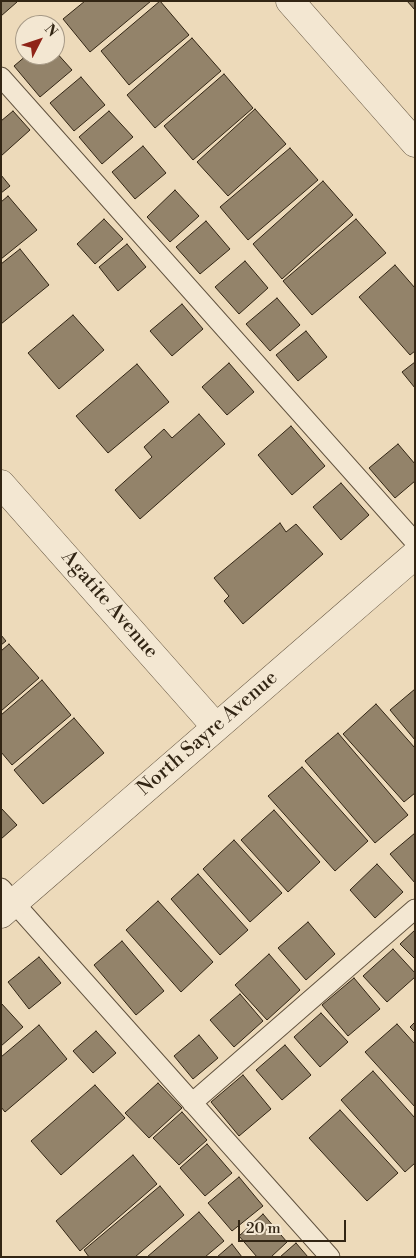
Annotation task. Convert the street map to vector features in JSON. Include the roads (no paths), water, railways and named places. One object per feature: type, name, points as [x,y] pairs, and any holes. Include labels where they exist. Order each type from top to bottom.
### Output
[{"type":"street","points":[[290,1],[415,143]]},
{"type":"street","name":"Agatite Avenue","points":[[1,484],[216,726]]},
{"type":"street","name":"North Sayre Avenue","points":[[6,902],[216,726],[415,555]]},
{"type":"lane","points":[[1,77],[415,542]]},
{"type":"lane","points":[[6,902],[192,1103],[330,1257]]},
{"type":"lane","points":[[192,1103],[415,909]]}]
